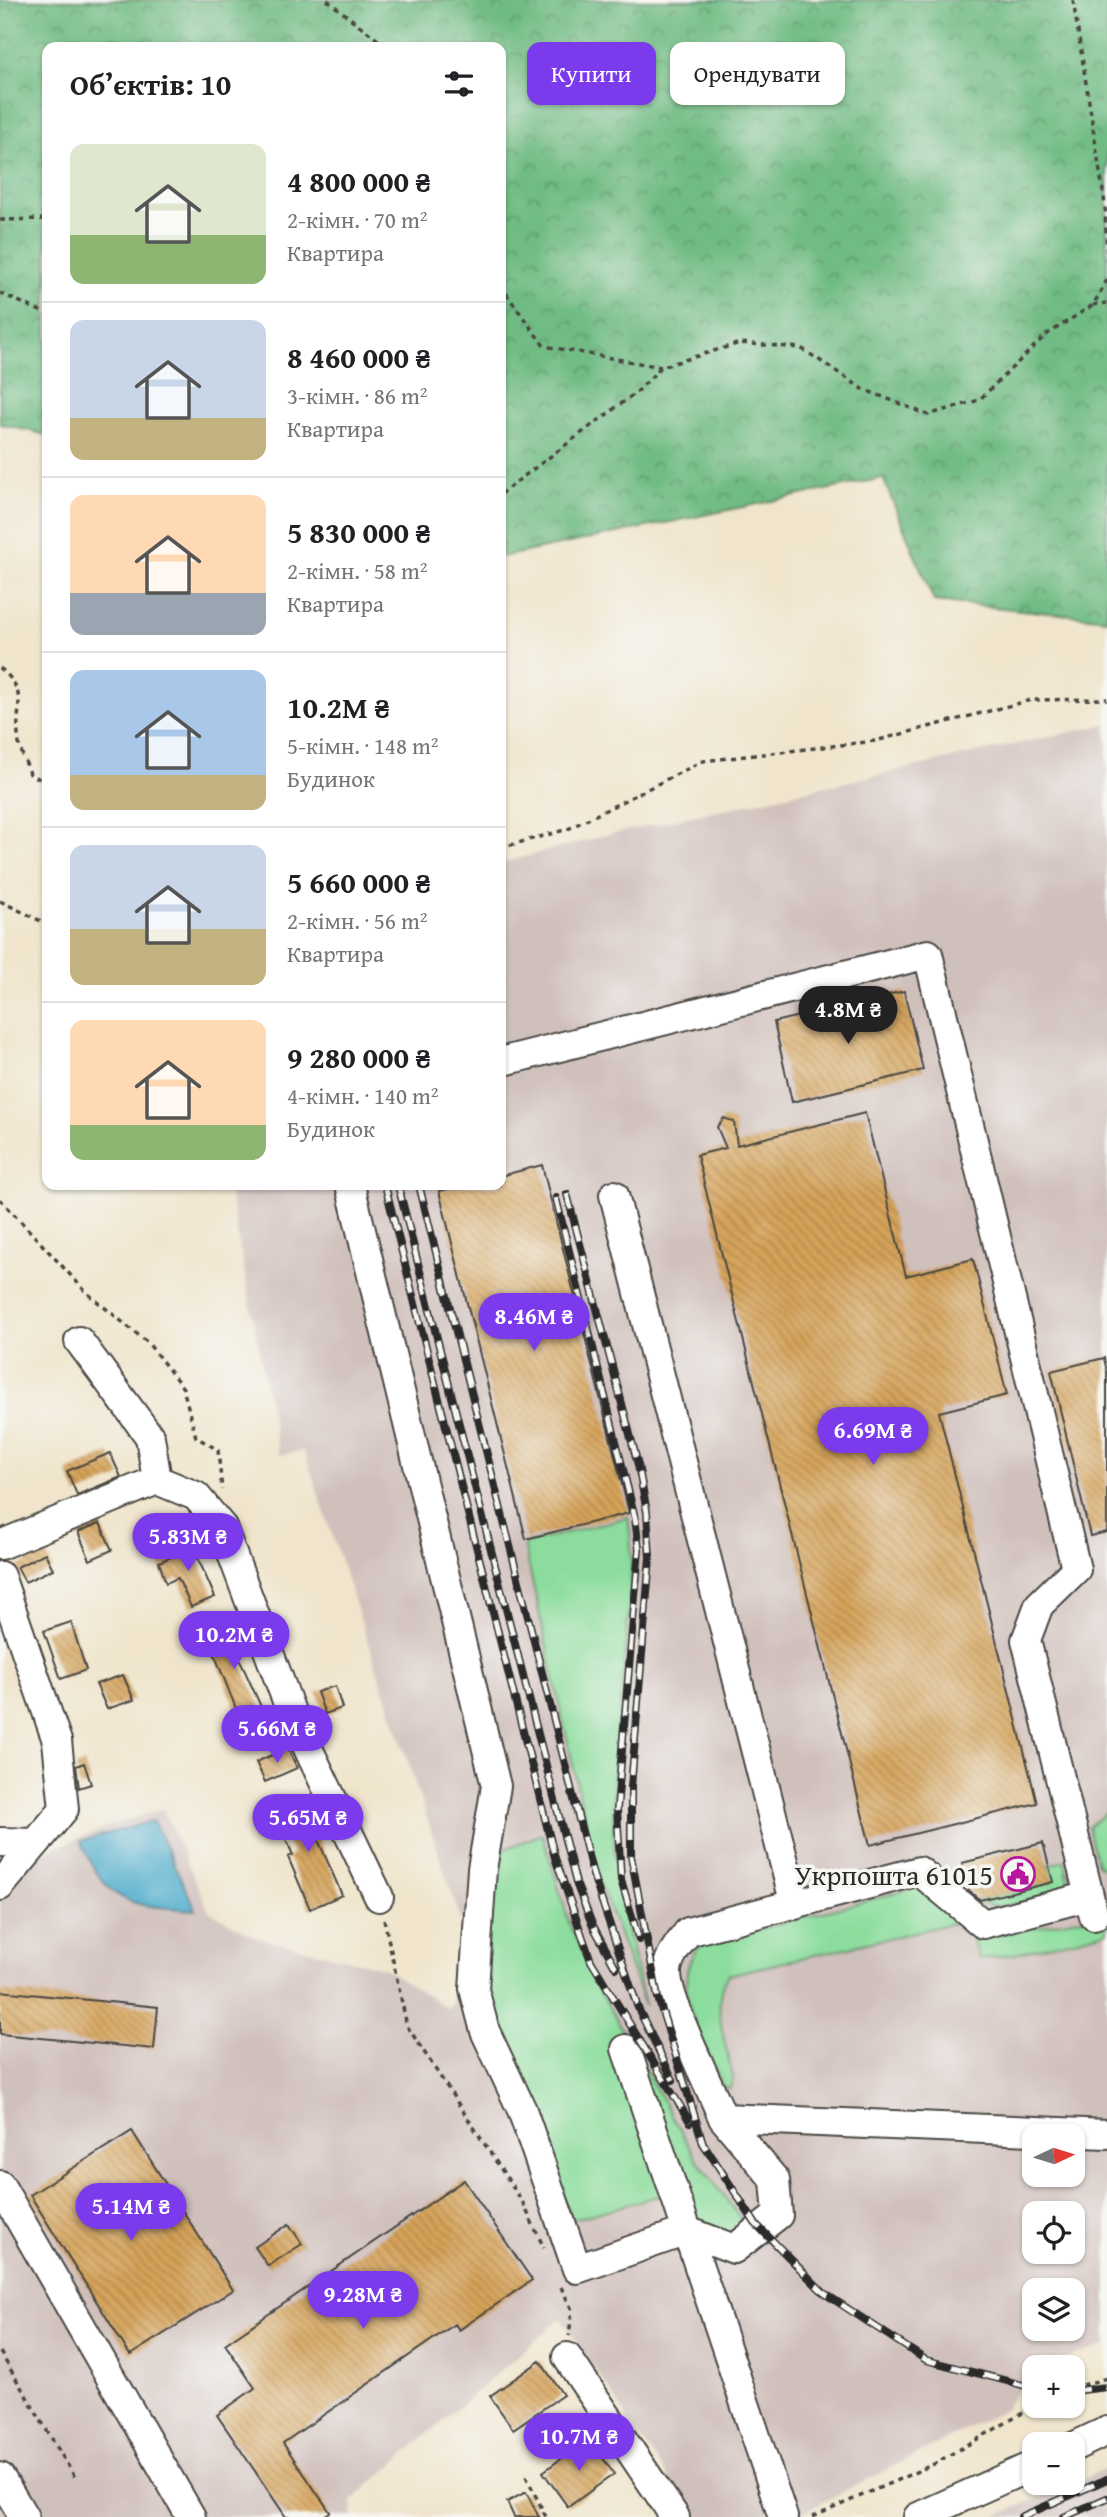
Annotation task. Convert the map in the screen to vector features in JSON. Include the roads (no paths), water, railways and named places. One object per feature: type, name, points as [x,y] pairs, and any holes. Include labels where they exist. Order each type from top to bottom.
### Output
[{"type":"street","points":[[351,1190],[496,1786],[482,1869],[474,1989],[485,2031],[522,2110],[577,2269],[687,2231],[734,2249],[778,2215],[775,2180],[723,2118],[674,2000],[667,1973],[674,1951],[688,1932],[919,1871],[983,1924],[1096,1898],[1080,1858],[1026,1640],[1039,1605],[1076,1569],[928,954],[506,1060]]},
{"type":"street","points":[[614,1195],[795,1905]]},
{"type":"street","points":[[79,1341],[150,1437],[157,1480]]},
{"type":"street","points":[[0,1545],[157,1480],[196,1496],[222,1527],[293,1717],[379,1897]]},
{"type":"street","points":[[0,1576],[57,1741],[64,1809],[0,1886]]},
{"type":"street","points":[[0,1842],[36,1843]]},
{"type":"street","points":[[626,2049],[783,2517]]},
{"type":"street","points":[[723,2118],[1107,2134]]},
{"type":"street","points":[[0,2185],[191,2517]]},
{"type":"street","points":[[566,2357],[675,2517]]},
{"type":"street","points":[[1085,2441],[1107,2431]]},
{"type":"street","points":[[918,2517],[1022,2470]]},
{"type":"street","points":[[0,2477],[24,2517]]},
{"type":"water","points":[[153,1821],[196,1910],[154,1907],[124,1898],[101,1879],[81,1841]]},
{"type":"railway","points":[[386,1190],[555,1858],[591,1961],[690,2122]]},
{"type":"railway","points":[[399,1190],[576,1883],[592,1924],[616,1968]]},
{"type":"railway","points":[[420,1190],[593,1875],[638,2008],[673,2080]]},
{"type":"railway","points":[[567,1194],[638,1465],[647,1512],[650,1557],[631,1787],[631,1856],[658,1998],[703,2143],[755,2223],[824,2293],[926,2360],[1022,2385]]},
{"type":"railway","points":[[556,1198],[635,1518],[639,1549],[617,1809],[621,1880],[639,1940]]},
{"type":"railway","points":[[1085,2390],[1107,2387]]},
{"type":"railway","points":[[1021,2517],[1107,2479]]},
{"type":"railway","points":[[1064,2517],[1107,2498]]},
{"type":"place","name":"Укрпошта 61015","points":[[1018,1874]]}]
